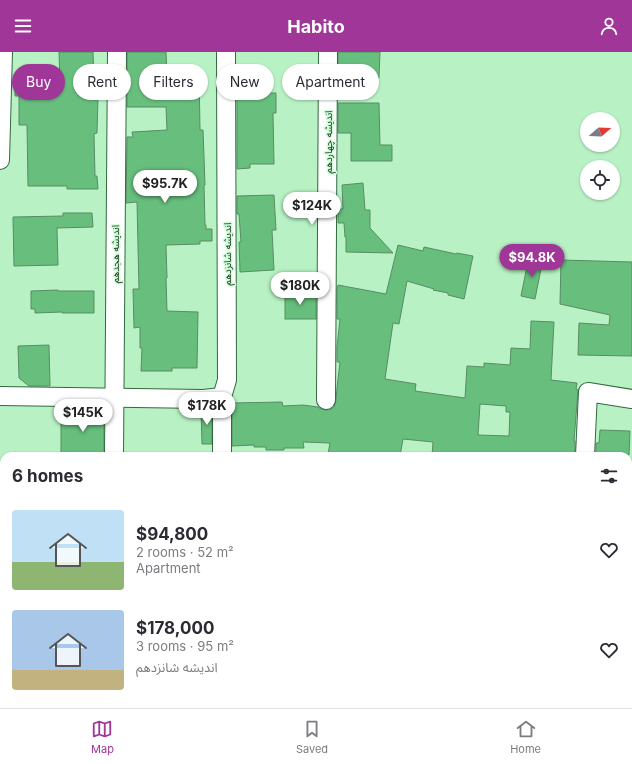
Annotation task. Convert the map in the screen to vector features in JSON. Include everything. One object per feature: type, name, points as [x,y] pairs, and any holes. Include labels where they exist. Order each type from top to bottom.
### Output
[{"type":"street","points":[[0,160],[3,52]]},
{"type":"street","name":"اندیشه هجدهم","points":[[114,452],[117,52]]},
{"type":"street","name":"اندیشه شانزدهم","points":[[222,452],[222,397],[227,380],[226,52]]},
{"type":"street","name":"اندیشه چهاردهم","points":[[326,400],[328,52]]},
{"type":"street","points":[[585,452],[588,392],[632,399]]},
{"type":"street","points":[[0,396],[203,399],[222,397]]},
{"type":"building","points":[[59,52],[93,52],[93,64],[73,64],[73,100],[98,100],[97,133],[94,134],[95,176],[97,176],[98,189],[67,189],[67,186],[28,186],[27,125],[19,125],[19,100],[65,100],[65,64],[59,64]]},
{"type":"building","points":[[127,52],[166,52],[167,64],[139,64],[139,100],[199,100],[200,130],[203,130],[205,225],[206,229],[212,229],[212,241],[200,241],[200,244],[166,245],[167,311],[198,312],[197,368],[172,368],[172,371],[141,371],[142,348],[140,348],[140,327],[134,328],[133,289],[139,289],[137,202],[126,203],[127,137],[133,137],[132,132],[167,130],[166,107],[127,107],[127,100],[131,100],[131,64],[127,64]]},
{"type":"building","points":[[338,52],[380,52],[379,78],[379,64],[338,64]]},
{"type":"building","points":[[274,93],[276,93],[276,113],[273,113],[274,164],[250,164],[250,168],[237,169],[237,100],[274,100]]},
{"type":"building","points":[[338,103],[379,103],[380,145],[392,145],[392,161],[351,161],[351,133],[338,133]]},
{"type":"building","points":[[363,183],[365,210],[370,210],[370,228],[393,253],[346,252],[344,223],[338,223],[338,209],[343,209],[342,185]]},
{"type":"building","points":[[274,195],[276,230],[272,230],[274,270],[240,272],[239,242],[241,242],[239,214],[237,214],[237,196]]},
{"type":"building","points":[[63,213],[92,213],[93,227],[57,228],[58,265],[14,266],[13,217],[63,216]]},
{"type":"building","points":[[398,245],[423,251],[424,247],[473,256],[464,299],[407,281],[399,324],[393,323],[385,379],[416,384],[415,391],[465,398],[467,366],[484,367],[484,363],[510,365],[511,348],[530,349],[531,321],[554,322],[551,380],[577,383],[576,389],[578,390],[574,441],[575,452],[432,452],[433,442],[403,439],[401,452],[328,452],[330,443],[303,442],[304,448],[284,448],[284,450],[266,450],[266,447],[254,447],[254,445],[232,446],[232,403],[282,402],[283,406],[303,405],[318,407],[326,410],[334,407],[340,362],[337,362],[340,319],[337,319],[338,285],[386,294]],"holes":[[[480,404],[506,406],[506,412],[510,412],[509,436],[478,435]]]},
{"type":"building","points":[[529,256],[543,259],[535,299],[521,296]]},
{"type":"building","points":[[561,260],[632,262],[632,356],[578,355],[579,323],[609,325],[610,315],[560,304]]},
{"type":"building","points":[[31,291],[94,291],[94,313],[35,313],[35,309],[31,309]]},
{"type":"building","points":[[285,294],[316,294],[316,319],[285,319]]},
{"type":"building","points":[[49,345],[50,386],[29,386],[19,378],[18,346]]},
{"type":"building","points":[[104,409],[104,452],[61,452],[61,410]]},
{"type":"building","points":[[201,409],[212,409],[212,444],[202,444]]},
{"type":"building","points":[[600,430],[630,431],[629,452],[596,452],[596,443],[599,443]]}]
